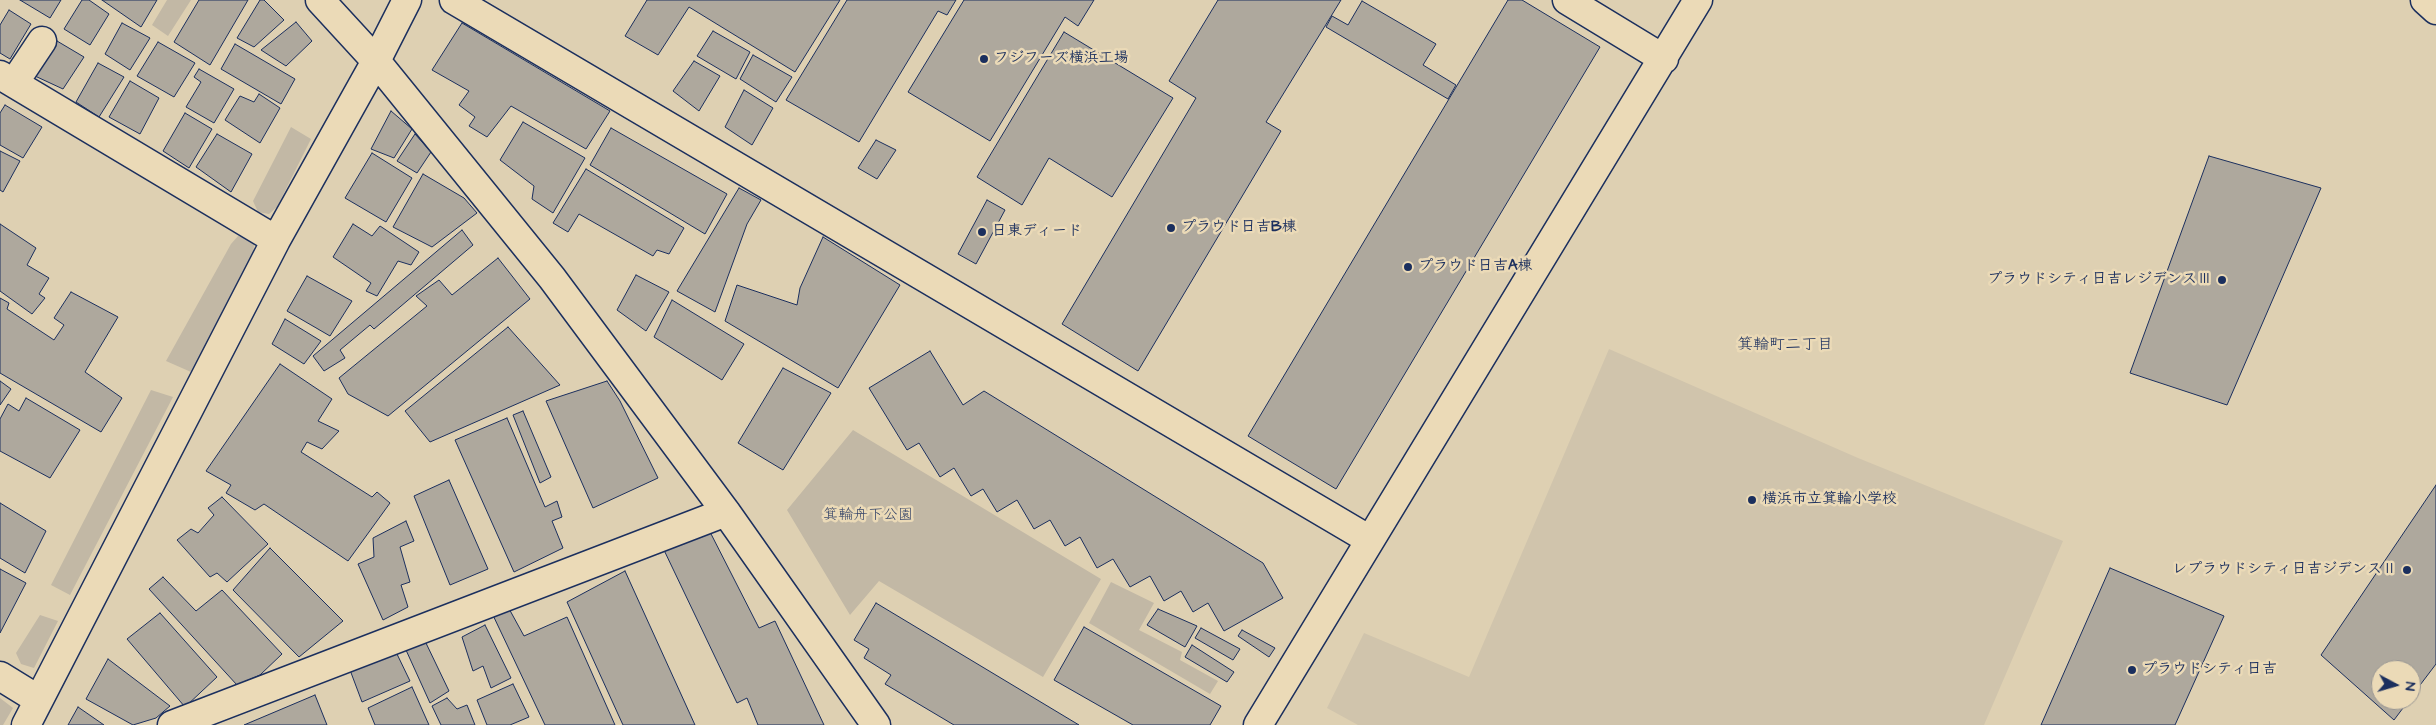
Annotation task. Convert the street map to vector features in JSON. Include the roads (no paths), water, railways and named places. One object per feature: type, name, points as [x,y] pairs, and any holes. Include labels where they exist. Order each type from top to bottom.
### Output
[{"type":"street","points":[[320,0],[376,61],[552,278],[726,512],[876,725]]},
{"type":"street","points":[[26,725],[276,240],[376,61],[407,0]]},
{"type":"street","points":[[454,0],[1370,540]]},
{"type":"street","points":[[1567,0],[1664,59]]},
{"type":"street","points":[[1258,725],[1664,59],[1698,0]]},
{"type":"street","points":[[2425,0],[2436,10]]},
{"type":"street","points":[[42,41],[4,80],[276,240]]},
{"type":"street","points":[[172,725],[726,512]]},
{"type":"street","points":[[0,676],[39,700]]},
{"type":"place","name":"フジフーズ横浜工場","points":[[984,59]]},
{"type":"place","name":"プラウド日吉B棟","points":[[1171,228]]},
{"type":"place","name":"日東ディード","points":[[982,232]]},
{"type":"place","name":"プラウド日吉A棟","points":[[1408,267]]},
{"type":"place","name":"プラウドシティ日吉レジデンスⅢ","points":[[2222,280]]},
{"type":"place","name":"横浜市立箕輪小学校","points":[[1752,500]]},
{"type":"place","name":"レプラウドシティ日吉ジデンスⅡ","points":[[2407,570]]},
{"type":"place","name":"プラウドシティ日吉","points":[[2132,670]]},
{"type":"district","name":"箕輪町二丁目","points":[[1785,346]]},
{"type":"park label","name":"箕輪舟下公園","points":[[868,516]]}]
